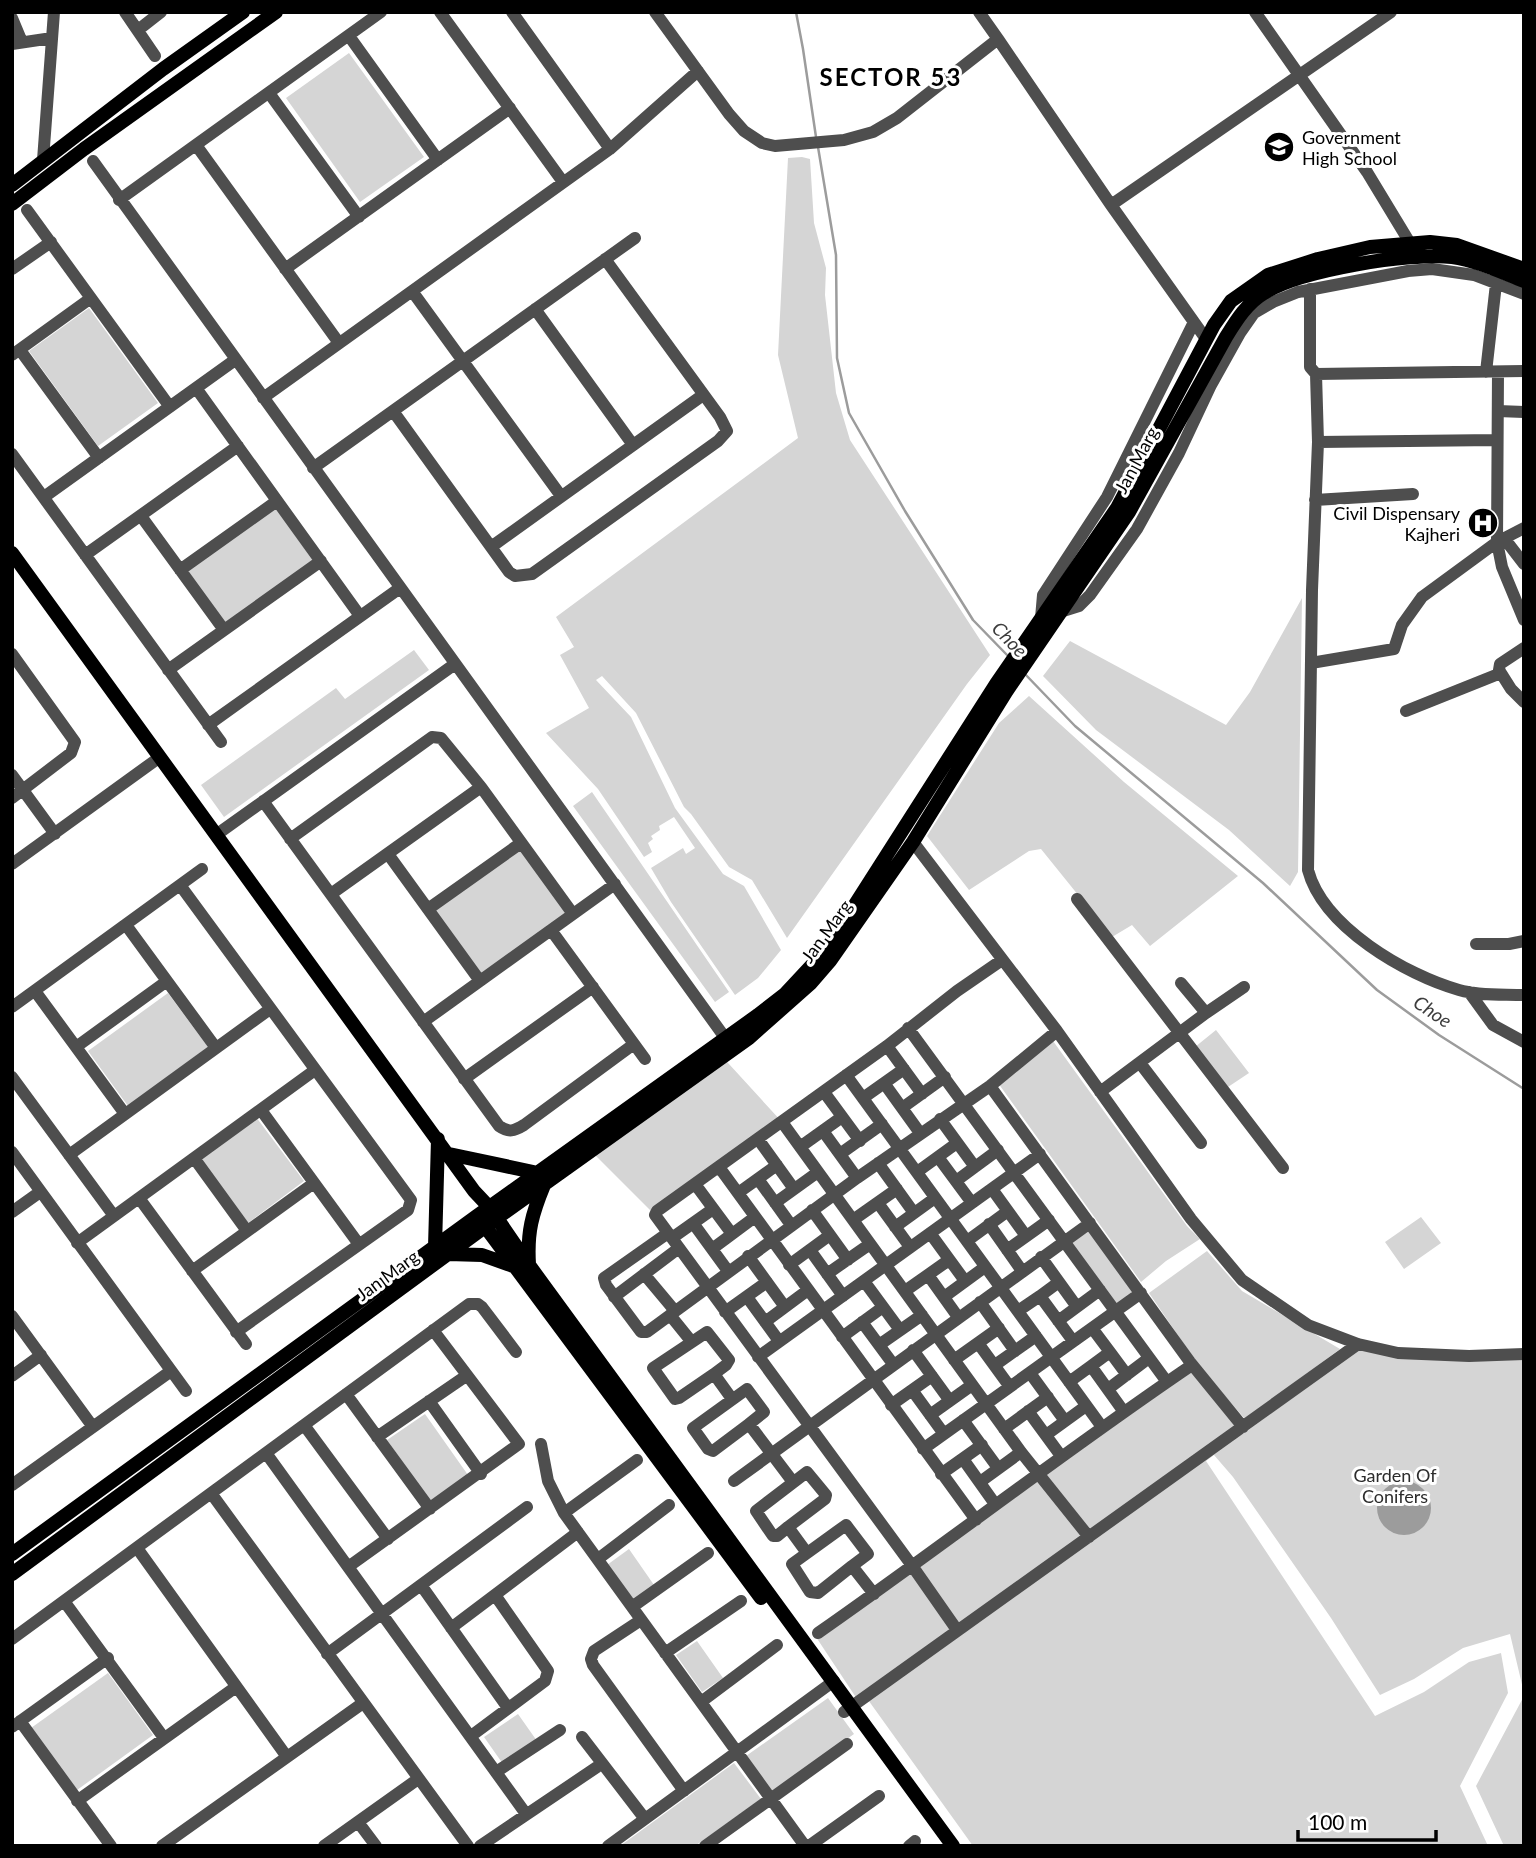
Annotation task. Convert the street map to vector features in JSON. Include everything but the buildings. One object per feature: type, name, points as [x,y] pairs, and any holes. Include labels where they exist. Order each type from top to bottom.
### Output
[{"type":"main road","points":[[12,186],[163,69],[243,12]]},
{"type":"main road","points":[[12,204],[84,149],[276,12]]},
{"type":"main road","name":"Jan Marg","points":[[1033,640],[1041,618],[1116,508],[1206,339],[1231,301],[1268,275],[1318,259],[1370,247],[1430,242],[1457,245],[1524,268]]},
{"type":"main road","name":"Jan Marg","points":[[12,1574],[442,1250],[766,1016],[826,950],[1033,640],[1060,612],[1129,512],[1226,337],[1241,314],[1263,293],[1286,282],[1325,271],[1419,256],[1454,257],[1497,276],[1524,281]]},
{"type":"main road","points":[[12,554],[449,1154],[474,1191],[487,1217],[830,1684],[941,1846]]},
{"type":"main road","name":"Jan Marg","points":[[730,1043],[741,1027],[797,998],[830,961],[913,842],[1001,688]]},
{"type":"main road","points":[[438,1139],[438,1209],[442,1250]]},
{"type":"main road","points":[[449,1154],[542,1178],[522,1266]]},
{"type":"main road","points":[[12,1555],[442,1250],[482,1255],[522,1266]]},
{"type":"main road","points":[[848,1710],[953,1846]]},
{"type":"street","points":[[43,160],[54,12]]},
{"type":"street","points":[[125,12],[155,55]]},
{"type":"street","points":[[138,30],[161,12]]},
{"type":"street","points":[[120,200],[381,12]]},
{"type":"street","points":[[440,12],[563,182]]},
{"type":"street","points":[[512,12],[610,149]]},
{"type":"street","points":[[655,12],[729,114],[750,137],[775,146],[844,140],[873,132],[897,118],[999,39]]},
{"type":"street","points":[[979,12],[1206,339]]},
{"type":"street","points":[[1255,12],[1367,172],[1410,243]]},
{"type":"street","points":[[1111,205],[1391,12]]},
{"type":"street","points":[[12,18],[17,43],[52,38]]},
{"type":"street","points":[[349,36],[438,160]]},
{"type":"street","points":[[263,398],[610,149],[698,71]]},
{"type":"street","points":[[269,93],[359,217]]},
{"type":"street","points":[[285,269],[510,108]]},
{"type":"street","points":[[196,145],[339,343]]},
{"type":"street","points":[[93,161],[730,1043]]},
{"type":"street","points":[[27,209],[170,407]]},
{"type":"street","points":[[313,468],[635,237]]},
{"type":"street","points":[[12,270],[51,242]]},
{"type":"street","points":[[393,411],[509,572],[515,576],[532,574],[724,435],[727,427],[605,259]]},
{"type":"street","points":[[1060,612],[1079,606],[1090,595],[1130,539],[1179,453],[1211,385],[1254,313],[1273,302],[1310,289],[1432,269],[1497,276],[1524,293]]},
{"type":"street","points":[[1497,276],[1492,372],[1498,411],[1502,567],[1524,620]]},
{"type":"street","points":[[1310,289],[1310,367],[1316,374],[1318,442],[1307,802],[1310,880],[1330,909],[1349,929],[1369,945],[1422,976],[1469,992],[1524,995]]},
{"type":"street","points":[[412,291],[561,496]]},
{"type":"street","points":[[91,299],[16,352],[99,458]]},
{"type":"street","points":[[535,309],[634,445]]},
{"type":"street","points":[[1041,618],[1043,595],[1107,497],[1194,322]]},
{"type":"street","points":[[44,497],[235,360]]},
{"type":"street","points":[[1316,374],[1524,371]]},
{"type":"street","points":[[196,388],[360,616]]},
{"type":"street","points":[[491,547],[703,395]]},
{"type":"street","points":[[1498,411],[1524,412]]},
{"type":"street","points":[[1318,442],[1497,440]]},
{"type":"street","points":[[86,555],[238,446]]},
{"type":"street","points":[[12,454],[221,742]]},
{"type":"street","points":[[1315,500],[1413,494]]},
{"type":"street","points":[[180,570],[277,500]]},
{"type":"street","points":[[141,516],[224,630]]},
{"type":"street","points":[[1311,663],[1396,647],[1402,625],[1422,597],[1500,540],[1524,528]]},
{"type":"street","points":[[1500,540],[1524,564]]},
{"type":"street","points":[[168,670],[321,561]]},
{"type":"street","points":[[208,725],[400,588]]},
{"type":"street","points":[[1524,648],[1500,664],[1501,673],[1524,702]]},
{"type":"street","points":[[12,654],[75,742],[71,753],[18,794]]},
{"type":"street","points":[[216,835],[455,664]]},
{"type":"street","points":[[1406,711],[1501,673]]},
{"type":"street","points":[[290,839],[432,737],[441,738],[481,787],[573,914]]},
{"type":"street","points":[[12,864],[160,757]]},
{"type":"street","points":[[12,775],[18,794],[55,834]]},
{"type":"street","points":[[331,894],[481,787]]},
{"type":"street","points":[[263,801],[464,1079],[505,1131],[514,1131],[634,1044]]},
{"type":"street","points":[[913,842],[1057,1031],[1191,1219],[1242,1280],[1308,1325],[1358,1344],[1398,1353],[1469,1356],[1524,1354]]},
{"type":"street","points":[[428,909],[521,843]]},
{"type":"street","points":[[388,854],[480,981]]},
{"type":"street","points":[[12,1007],[202,869]]},
{"type":"street","points":[[423,1022],[614,884]]},
{"type":"street","points":[[180,886],[411,1200],[408,1210],[236,1332]]},
{"type":"street","points":[[1077,899],[1283,1168]]},
{"type":"street","points":[[126,925],[216,1048]]},
{"type":"street","points":[[551,930],[645,1059]]},
{"type":"street","points":[[1476,944],[1524,941]]},
{"type":"street","points":[[957,1630],[673,1240],[656,1212],[1002,960]]},
{"type":"street","points":[[76,1047],[167,981]]},
{"type":"street","points":[[1181,983],[1206,1013]]},
{"type":"street","points":[[464,1079],[593,987]]},
{"type":"street","points":[[1100,1093],[1244,987]]},
{"type":"street","points":[[35,991],[125,1114]]},
{"type":"street","points":[[1469,992],[1493,1025],[1524,1042]]},
{"type":"street","points":[[69,1155],[270,1009]]},
{"type":"street","points":[[908,1028],[1167,1382]]},
{"type":"street","points":[[673,1240],[606,1276],[606,1285],[640,1332],[647,1332],[791,1225],[990,1086],[1057,1031]]},
{"type":"street","points":[[887,1046],[922,1094]]},
{"type":"street","points":[[1140,1063],[1201,1143]]},
{"type":"street","points":[[863,1098],[904,1069]]},
{"type":"street","points":[[77,1243],[315,1070]]},
{"type":"street","points":[[846,1075],[1101,1427]]},
{"type":"street","points":[[12,1077],[114,1216]]},
{"type":"street","points":[[902,1108],[945,1077]]},
{"type":"street","points":[[884,1083],[920,1133]]},
{"type":"street","points":[[990,1086],[1192,1365],[1243,1427]]},
{"type":"street","points":[[824,1092],[860,1141]]},
{"type":"street","points":[[261,1110],[358,1243]]},
{"type":"street","points":[[800,1147],[842,1117]]},
{"type":"street","points":[[940,1119],[975,1167]]},
{"type":"street","points":[[782,1122],[1037,1474],[1089,1537]]},
{"type":"street","points":[[840,1154],[882,1124]]},
{"type":"street","points":[[823,1131],[857,1178]]},
{"type":"street","points":[[758,1139],[794,1189]]},
{"type":"street","points":[[917,1172],[957,1143]]},
{"type":"street","points":[[956,1181],[999,1150]]},
{"type":"street","points":[[12,1152],[186,1391]]},
{"type":"street","points":[[758,1357],[1040,1154]]},
{"type":"street","points":[[938,1157],[972,1203]]},
{"type":"street","points":[[194,1158],[247,1231]]},
{"type":"street","points":[[878,1163],[914,1213]]},
{"type":"street","points":[[738,1194],[777,1165]]},
{"type":"street","points":[[719,1167],[976,1520]]},
{"type":"street","points":[[775,1203],[818,1172]]},
{"type":"street","points":[[758,1179],[791,1225]]},
{"type":"street","points":[[192,1271],[314,1183]]},
{"type":"street","points":[[695,1184],[732,1234]]},
{"type":"street","points":[[853,1220],[897,1189]]},
{"type":"street","points":[[992,1189],[1026,1236]]},
{"type":"street","points":[[12,1212],[40,1192]]},
{"type":"street","points":[[139,1198],[246,1344]]},
{"type":"street","points":[[895,1227],[935,1198]]},
{"type":"street","points":[[878,1203],[910,1247]]},
{"type":"street","points":[[614,1297],[644,1274],[673,1240],[713,1209]]},
{"type":"street","points":[[812,1210],[848,1260]]},
{"type":"street","points":[[967,1241],[1008,1211]]},
{"type":"street","points":[[712,1249],[755,1217]]},
{"type":"street","points":[[1007,1250],[1049,1220]]},
{"type":"street","points":[[693,1223],[728,1271]]},
{"type":"street","points":[[734,1480],[1090,1223]]},
{"type":"street","points":[[989,1224],[1023,1271]]},
{"type":"street","points":[[930,1233],[965,1282]]},
{"type":"street","points":[[789,1265],[830,1235]]},
{"type":"street","points":[[827,1274],[870,1244]]},
{"type":"street","points":[[810,1250],[843,1296]]},
{"type":"street","points":[[748,1256],[785,1307]]},
{"type":"street","points":[[1041,1257],[1077,1307]]},
{"type":"street","points":[[905,1291],[949,1260]]},
{"type":"street","points":[[944,1297],[985,1267]]},
{"type":"street","points":[[644,1274],[691,1341]]},
{"type":"street","points":[[928,1275],[958,1317]]},
{"type":"street","points":[[864,1281],[900,1330]]},
{"type":"street","points":[[725,1312],[767,1282]]},
{"type":"street","points":[[1018,1311],[1059,1282]]},
{"type":"street","points":[[765,1322],[808,1290]]},
{"type":"street","points":[[1058,1321],[1100,1290]]},
{"type":"street","points":[[923,1449],[1141,1293]]},
{"type":"street","points":[[1040,1296],[1073,1341]]},
{"type":"street","points":[[747,1297],[779,1341]]},
{"type":"street","points":[[980,1301],[1015,1351]]},
{"type":"street","points":[[12,1639],[469,1304],[478,1304],[516,1352]]},
{"type":"street","points":[[842,1337],[883,1307]]},
{"type":"street","points":[[879,1345],[922,1315]]},
{"type":"street","points":[[12,1316],[93,1427]]},
{"type":"street","points":[[862,1322],[893,1364]]},
{"type":"street","points":[[954,1360],[999,1328]]},
{"type":"street","points":[[1092,1328],[1127,1375]]},
{"type":"street","points":[[348,1567],[481,1474],[519,1444],[432,1330]]},
{"type":"street","points":[[707,1332],[729,1360],[714,1374],[679,1398],[672,1397],[653,1368],[707,1332]]},
{"type":"street","points":[[995,1365],[1036,1336]]},
{"type":"street","points":[[978,1343],[1010,1387]]},
{"type":"street","points":[[848,1710],[1358,1344]]},
{"type":"street","points":[[913,1350],[950,1401]]},
{"type":"street","points":[[1069,1382],[1111,1352]]},
{"type":"street","points":[[12,1376],[41,1355]]},
{"type":"street","points":[[1108,1388],[1149,1358]]},
{"type":"street","points":[[818,1633],[913,1567],[1101,1427],[1192,1365]]},
{"type":"street","points":[[1091,1366],[1124,1412]]},
{"type":"street","points":[[12,1485],[171,1371]]},
{"type":"street","points":[[1030,1373],[1065,1421]]},
{"type":"street","points":[[714,1374],[732,1399]]},
{"type":"street","points":[[377,1437],[466,1376]]},
{"type":"street","points":[[891,1405],[932,1376]]},
{"type":"street","points":[[930,1415],[972,1385]]},
{"type":"street","points":[[745,1390],[749,1390],[764,1410],[763,1414],[749,1424],[713,1451],[708,1449],[694,1432],[695,1425],[745,1390]]},
{"type":"street","points":[[912,1390],[944,1434]]},
{"type":"street","points":[[346,1394],[430,1509]]},
{"type":"street","points":[[1004,1429],[1048,1397]]},
{"type":"street","points":[[429,1401],[481,1474]]},
{"type":"street","points":[[1046,1435],[1086,1406]]},
{"type":"street","points":[[1028,1411],[1061,1456]]},
{"type":"street","points":[[964,1420],[998,1468]]},
{"type":"street","points":[[749,1424],[793,1482]]},
{"type":"street","points":[[304,1425],[388,1539]]},
{"type":"street","points":[[541,1444],[548,1480],[564,1513],[807,1846],[879,1796]]},
{"type":"street","points":[[941,1474],[982,1445]]},
{"type":"street","points":[[979,1482],[1021,1452]]},
{"type":"street","points":[[266,1453],[526,1814]]},
{"type":"street","points":[[963,1459],[995,1504]]},
{"type":"street","points":[[564,1513],[637,1460]]},
{"type":"street","points":[[807,1472],[826,1497],[788,1527],[773,1536],[756,1511],[807,1472]]},
{"type":"street","points":[[211,1493],[468,1846]]},
{"type":"street","points":[[597,1559],[669,1505]]},
{"type":"street","points":[[327,1654],[527,1507]]},
{"type":"street","points":[[846,1525],[868,1554],[852,1566],[815,1594],[810,1592],[792,1564],[846,1525]]},
{"type":"street","points":[[788,1527],[807,1553]]},
{"type":"street","points":[[451,1628],[578,1532]]},
{"type":"street","points":[[137,1548],[287,1757]]},
{"type":"street","points":[[632,1607],[708,1553]]},
{"type":"street","points":[[852,1566],[874,1594]]},
{"type":"street","points":[[421,1585],[508,1708]]},
{"type":"street","points":[[471,1736],[545,1681],[548,1671],[495,1595]]},
{"type":"street","points":[[64,1601],[164,1738]]},
{"type":"street","points":[[665,1653],[741,1601]]},
{"type":"street","points":[[641,1620],[594,1651],[591,1659],[684,1791]]},
{"type":"street","points":[[701,1702],[777,1645]]},
{"type":"street","points":[[108,1658],[16,1724],[111,1846]]},
{"type":"street","points":[[608,1846],[830,1684]]},
{"type":"street","points":[[78,1801],[236,1687]]},
{"type":"street","points":[[162,1846],[363,1703]]},
{"type":"street","points":[[496,1772],[560,1730]]},
{"type":"street","points":[[582,1737],[645,1819]]},
{"type":"street","points":[[705,1846],[724,1840],[771,1799],[847,1744]]},
{"type":"street","points":[[480,1846],[597,1767]]},
{"type":"street","points":[[324,1846],[418,1779]]},
{"type":"street","points":[[358,1822],[376,1846]]},
{"type":"green space","points":[[349,53],[424,157],[360,202],[286,98]]},
{"type":"green space","points":[[788,158],[810,159],[814,223],[826,268],[825,295],[836,393],[850,440],[990,655],[787,938],[752,880],[729,867],[684,807],[636,713],[602,676],[596,680],[631,717],[675,808],[723,874],[744,886],[781,950],[758,978],[735,995],[651,868],[683,848],[686,854],[695,848],[674,817],[659,826],[660,830],[651,836],[653,839],[648,843],[652,852],[644,857],[598,789],[546,733],[589,708],[560,655],[574,647],[556,617],[798,438],[778,355]]},
{"type":"green space","points":[[89,308],[158,403],[98,446],[29,351]]},
{"type":"green space","points":[[276,508],[313,561],[223,624],[186,571]]},
{"type":"green space","points":[[1302,598],[1298,872],[1290,886],[1229,830],[1096,730],[1043,676],[1070,641],[1226,725],[1250,692]]},
{"type":"green space","points":[[414,650],[429,670],[224,817],[201,785],[336,688],[345,699]]},
{"type":"green space","points":[[1029,696],[1124,782],[1238,876],[1150,946],[1132,925],[1112,937],[1041,849],[1029,851],[969,890],[927,836],[999,723]]},
{"type":"green space","points":[[592,792],[729,992],[715,1002],[573,806]]},
{"type":"green space","points":[[521,843],[573,914],[480,981],[428,909]]},
{"type":"green space","points":[[168,993],[208,1047],[128,1106],[88,1051]]},
{"type":"green space","points":[[1216,1030],[1249,1073],[1225,1089],[1195,1047]]},
{"type":"green space","points":[[1053,1041],[1187,1226],[1200,1239],[1166,1261],[1141,1282],[998,1083]]},
{"type":"green space","points":[[718,1052],[782,1122],[656,1216],[586,1146]]},
{"type":"green space","points":[[256,1117],[304,1181],[248,1223],[200,1159]]},
{"type":"green space","points":[[1421,1217],[1441,1243],[1404,1269],[1385,1242]]},
{"type":"green space","points":[[1090,1223],[1141,1293],[1115,1311],[1064,1241]]},
{"type":"green space","points":[[1207,1251],[1242,1291],[1340,1349],[1245,1419],[1199,1366],[1149,1293]]},
{"type":"green space","name":"Garden Of Conifers","points":[[1362,1347],[1524,1354],[1524,1693],[1510,1634],[1463,1648],[1414,1679],[1380,1695],[1331,1618],[1233,1477],[1214,1455],[1206,1461],[1375,1716],[1424,1692],[1469,1662],[1501,1653],[1508,1693],[1460,1786],[1488,1846],[973,1846],[866,1697],[859,1702],[816,1637],[1194,1366],[1243,1434]]},
{"type":"green space","points":[[425,1414],[468,1475],[430,1501],[387,1440]]},
{"type":"green space","points":[[629,1549],[654,1585],[633,1600],[607,1565]]},
{"type":"green space","points":[[697,1641],[723,1678],[702,1692],[676,1655]]},
{"type":"green space","points":[[108,1673],[153,1735],[77,1790],[31,1728]]},
{"type":"green space","points":[[1524,1696],[1524,1846],[1504,1846],[1476,1786]]},
{"type":"green space","points":[[828,1698],[854,1734],[772,1792],[746,1756]]},
{"type":"green space","points":[[518,1714],[537,1741],[503,1764],[484,1737]]},
{"type":"green space","points":[[734,1763],[761,1799],[695,1846],[620,1846]]},
{"type":"shaded area","points":[[1404,1481],[1423,1489],[1431,1508],[1423,1527],[1404,1535],[1385,1527],[1377,1508],[1385,1489]]},
{"type":"waterway","name":"Choe","points":[[796,12],[816,137]]},
{"type":"waterway","name":"Choe","points":[[818,147],[836,255],[837,358],[849,413],[905,511],[973,620],[1008,656]]},
{"type":"waterway","name":"Choe","points":[[1024,673],[1075,726],[1263,883],[1377,990],[1439,1035],[1524,1089]]},
{"type":"place","name":"Government High School","points":[[1279,147]]},
{"type":"place","name":"Civil Dispensary Kajheri","points":[[1483,523]]},
{"type":"district","name":"SECTOR 53","points":[[891,76]]}]
